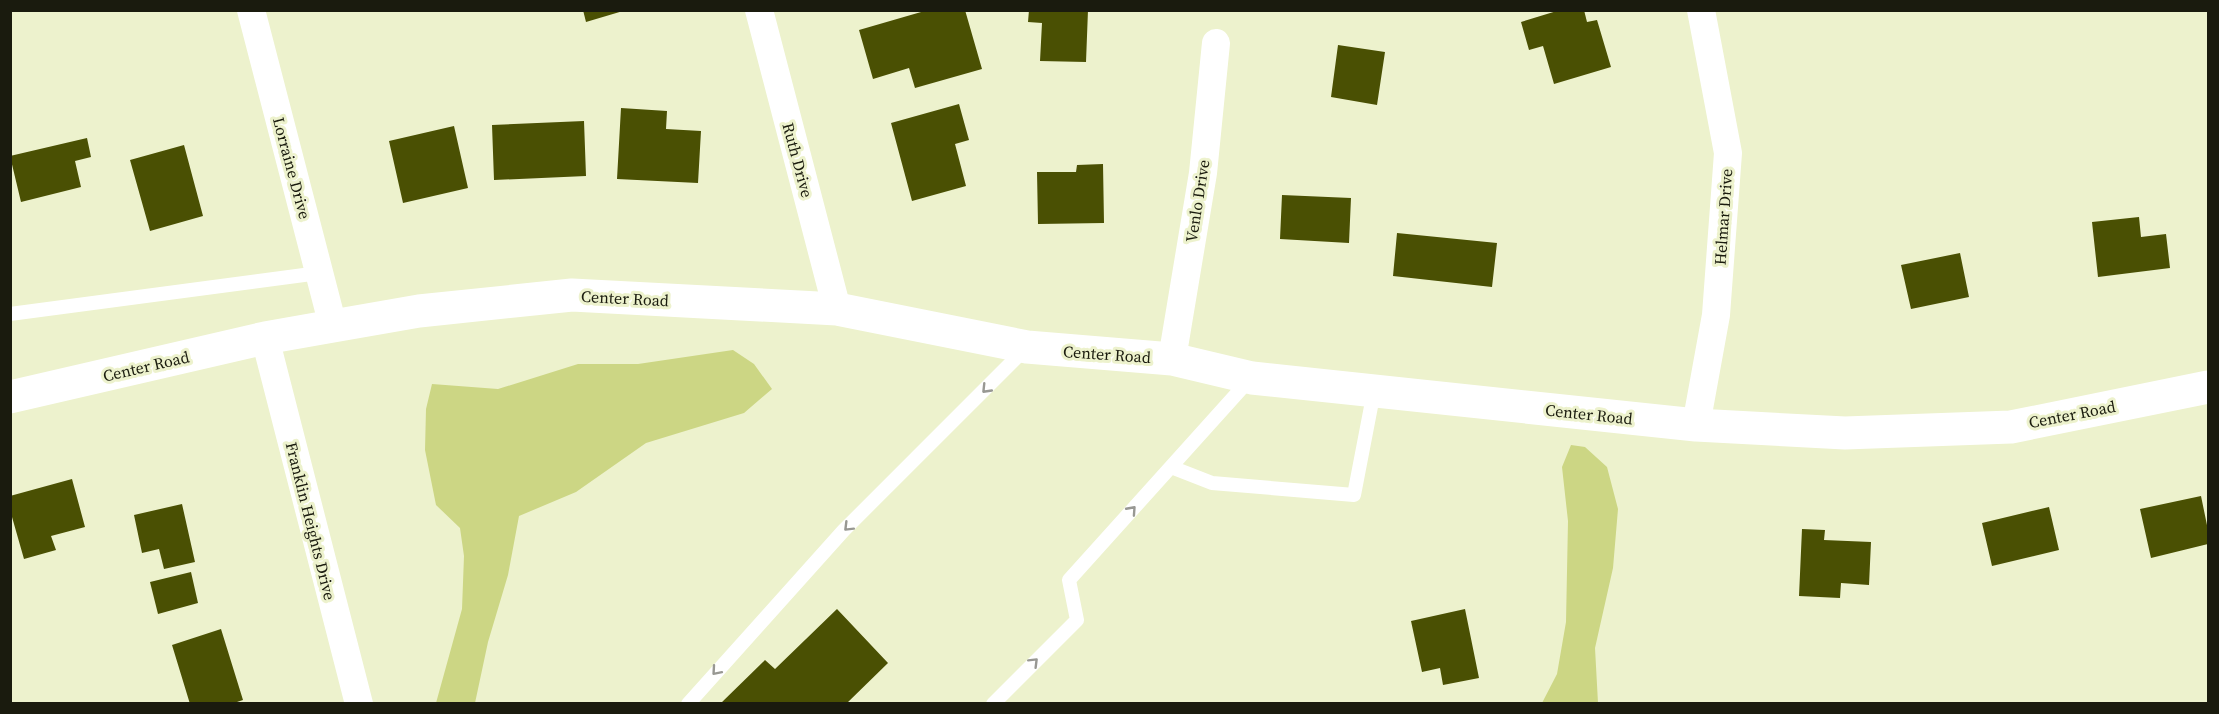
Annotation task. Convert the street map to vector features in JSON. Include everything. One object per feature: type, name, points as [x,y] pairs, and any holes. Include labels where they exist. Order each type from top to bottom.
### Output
[{"type":"main road","name":"Center Road","points":[[10,397],[265,338],[419,311],[572,295],[837,309],[1027,347],[1172,359],[1252,378],[1696,425],[1845,433],[2011,427],[2208,387]]},
{"type":"street","name":"Lorraine Drive","points":[[251,10],[333,326]]},
{"type":"street","name":"Ruth Drive","points":[[759,10],[837,309]]},
{"type":"street","name":"Helmar Drive","points":[[1696,425],[1716,315],[1728,153],[1701,10]]},
{"type":"street","name":"Venlo Drive","points":[[1172,359],[1203,173],[1216,43]]},
{"type":"street","name":"Franklin Heights Drive","points":[[265,338],[359,704]]},
{"type":"lane","points":[[10,314],[319,273]]},
{"type":"lane","points":[[688,704],[844,530],[1027,347]]},
{"type":"lane","points":[[993,704],[1077,620],[1069,580],[1252,378]]},
{"type":"lane","points":[[1171,467],[1212,483],[1354,495],[1374,391]]},
{"type":"green space","points":[[733,350],[754,364],[772,389],[744,413],[646,443],[576,492],[519,516],[508,575],[488,642],[475,703],[436,703],[462,609],[464,556],[460,528],[436,505],[425,450],[426,409],[432,384],[498,389],[578,364],[638,364]]},
{"type":"green space","points":[[1571,445],[1585,447],[1607,467],[1618,509],[1613,568],[1595,648],[1598,703],[1542,703],[1557,674],[1566,622],[1568,521],[1562,467]]},
{"type":"building","points":[[583,10],[623,10],[623,11],[586,22]]},
{"type":"building","points":[[928,10],[965,10],[982,69],[915,88],[909,68],[873,79],[859,30]]},
{"type":"building","points":[[1029,10],[1088,10],[1086,62],[1040,61],[1042,23],[1028,22]]},
{"type":"building","points":[[1560,10],[1584,10],[1587,22],[1597,20],[1611,67],[1554,84],[1543,46],[1529,50],[1521,22]]},
{"type":"building","points":[[1338,45],[1385,52],[1377,105],[1331,97]]},
{"type":"building","points":[[959,104],[969,140],[955,144],[966,186],[912,201],[891,123]]},
{"type":"building","points":[[621,108],[667,111],[666,129],[701,131],[698,183],[617,179]]},
{"type":"building","points":[[584,121],[586,176],[494,180],[492,125]]},
{"type":"building","points":[[454,126],[468,188],[403,203],[389,141]]},
{"type":"building","points":[[87,138],[91,157],[75,161],[81,187],[21,202],[10,156]]},
{"type":"building","points":[[184,145],[203,216],[150,231],[130,160]]},
{"type":"building","points":[[1103,164],[1104,223],[1038,224],[1037,172],[1076,172],[1077,165]]},
{"type":"building","points":[[1282,195],[1351,198],[1349,243],[1280,239]]},
{"type":"building","points":[[2139,217],[2141,237],[2166,234],[2170,268],[2098,277],[2092,222]]},
{"type":"building","points":[[1397,233],[1497,243],[1492,287],[1393,276]]},
{"type":"building","points":[[1960,253],[1969,297],[1911,309],[1901,265]]},
{"type":"building","points":[[72,479],[85,527],[51,536],[56,550],[24,559],[10,510],[10,496]]},
{"type":"building","points":[[2201,496],[2208,530],[2208,544],[2151,558],[2140,509]]},
{"type":"building","points":[[182,504],[195,562],[164,569],[159,549],[142,553],[134,515]]},
{"type":"building","points":[[2049,507],[2059,550],[1992,566],[1982,523]]},
{"type":"building","points":[[1802,529],[1825,530],[1824,540],[1871,542],[1869,585],[1841,583],[1840,598],[1799,596]]},
{"type":"building","points":[[191,572],[198,603],[158,614],[150,582]]},
{"type":"building","points":[[837,609],[888,663],[846,704],[720,704],[765,660],[775,669]]},
{"type":"building","points":[[1465,609],[1479,678],[1443,685],[1440,668],[1422,672],[1411,621]]},
{"type":"building","points":[[221,629],[243,700],[231,704],[190,704],[172,645]]}]
